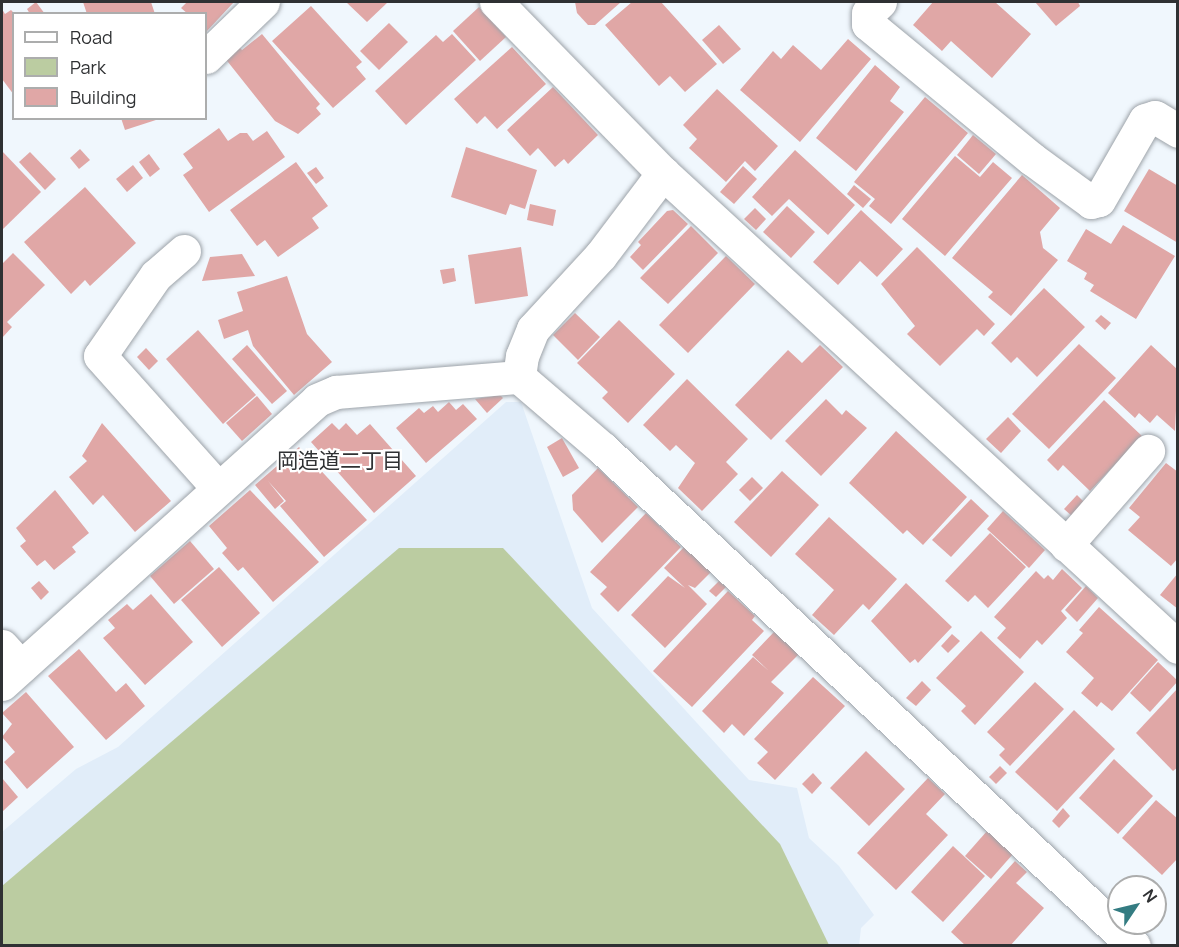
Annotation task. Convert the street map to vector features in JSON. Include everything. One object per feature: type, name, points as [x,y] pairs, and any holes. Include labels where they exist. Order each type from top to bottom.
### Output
[{"type":"street","points":[[207,56],[263,2]]},
{"type":"street","points":[[880,2],[868,13],[868,24],[1032,159],[1091,202],[1099,200],[1145,120],[1155,117],[1178,131]]},
{"type":"street","points":[[505,4],[663,173],[1178,647]]},
{"type":"street","points":[[519,377],[522,356],[533,329],[601,255],[663,173]]},
{"type":"street","points":[[184,251],[156,275],[100,356],[218,488]]},
{"type":"street","points":[[8,666],[218,488],[317,400],[336,392],[519,377],[569,418],[1134,945]]},
{"type":"street","points":[[1066,545],[1148,451]]},
{"type":"shaded area","points":[[506,402],[521,402],[592,608],[749,780],[797,788],[809,838],[839,866],[874,915],[861,928],[859,946],[2,945],[2,832],[76,769],[118,747]]},
{"type":"green space","points":[[399,548],[503,548],[780,844],[829,945],[2,945],[2,886]]},
{"type":"building","points":[[36,2],[44,12],[29,12],[27,9]]},
{"type":"building","points":[[83,2],[151,2],[154,12],[86,12]]},
{"type":"building","points":[[187,2],[234,2],[207,31],[207,12],[186,12],[181,8]]},
{"type":"building","points":[[346,2],[388,2],[367,22]]},
{"type":"building","points":[[575,2],[621,2],[595,25],[588,25],[577,13]]},
{"type":"building","points":[[632,2],[661,2],[717,64],[685,92],[670,76],[659,86],[605,25]]},
{"type":"building","points":[[933,2],[995,2],[1031,34],[992,78],[951,41],[942,51],[913,25]]},
{"type":"building","points":[[1035,2],[1078,2],[1080,6],[1056,26]]},
{"type":"building","points":[[311,6],[362,62],[356,67],[366,79],[333,108],[272,41]]},
{"type":"building","points":[[479,7],[506,37],[480,61],[453,31]]},
{"type":"building","points":[[2,9],[5,14],[11,10],[13,12],[12,92],[2,79]]},
{"type":"building","points":[[389,23],[408,42],[379,70],[360,51]]},
{"type":"building","points":[[719,25],[741,49],[723,64],[702,40]]},
{"type":"building","points":[[262,34],[320,104],[316,108],[321,114],[298,134],[275,121],[224,57],[238,46],[242,50]]},
{"type":"building","points":[[452,34],[476,60],[406,125],[375,91],[436,35],[443,42]]},
{"type":"building","points":[[848,39],[871,59],[800,142],[740,90],[773,51],[781,59],[793,45],[821,70]]},
{"type":"building","points":[[512,47],[546,84],[497,129],[485,116],[477,124],[454,99]]},
{"type":"building","points":[[875,65],[900,87],[890,101],[904,112],[856,171],[816,138]]},
{"type":"building","points":[[553,87],[598,135],[568,164],[564,159],[555,167],[538,148],[530,156],[507,130]]},
{"type":"building","points":[[717,89],[778,146],[755,171],[745,161],[726,182],[689,148],[697,139],[683,125]]},
{"type":"building","points":[[925,97],[968,133],[891,224],[869,206],[875,199],[854,182]]},
{"type":"building","points":[[122,120],[156,120],[125,130]]},
{"type":"building","points":[[219,128],[228,141],[240,133],[247,133],[253,141],[267,131],[285,157],[209,212],[183,175],[193,168],[183,154]]},
{"type":"building","points":[[973,135],[996,154],[979,174],[957,155]]},
{"type":"building","points":[[466,147],[537,170],[525,209],[510,204],[506,215],[451,197]]},
{"type":"building","points":[[80,149],[90,160],[79,169],[70,158]]},
{"type":"building","points":[[795,150],[855,205],[828,235],[789,199],[772,216],[752,197]]},
{"type":"building","points":[[2,151],[41,192],[2,230]]},
{"type":"building","points":[[30,152],[56,179],[45,190],[19,162]]},
{"type":"building","points":[[149,154],[160,169],[150,177],[139,162]]},
{"type":"building","points":[[955,156],[980,177],[993,162],[1012,178],[945,256],[902,219]]},
{"type":"building","points":[[296,162],[328,206],[312,218],[319,228],[278,257],[265,240],[257,246],[230,210]]},
{"type":"building","points":[[133,165],[143,178],[127,192],[116,179]]},
{"type":"building","points":[[743,166],[757,179],[734,204],[720,192]]},
{"type":"building","points":[[316,167],[324,178],[316,184],[307,173]]},
{"type":"building","points":[[1149,169],[1178,186],[1178,243],[1124,211]]},
{"type":"building","points":[[1022,175],[1060,208],[1040,232],[1043,248],[1058,260],[1011,316],[988,297],[993,292],[952,258]]},
{"type":"building","points":[[854,185],[871,199],[863,208],[847,194]]},
{"type":"building","points":[[85,187],[136,243],[90,286],[85,280],[71,294],[24,242]]},
{"type":"building","points":[[530,204],[556,210],[553,226],[527,220]]},
{"type":"building","points":[[787,206],[815,232],[791,258],[763,232]]},
{"type":"building","points":[[755,208],[766,219],[756,230],[744,219]]},
{"type":"building","points":[[673,210],[688,224],[643,270],[630,257],[641,245],[638,242],[667,211]]},
{"type":"building","points":[[861,210],[903,249],[877,277],[860,261],[838,285],[813,262]]},
{"type":"building","points":[[1123,225],[1175,256],[1136,319],[1090,291],[1094,285],[1084,279],[1087,273],[1067,261],[1086,229],[1111,244]]},
{"type":"building","points":[[691,226],[718,253],[668,304],[640,278]]},
{"type":"building","points":[[521,247],[528,296],[475,304],[468,255]]},
{"type":"building","points":[[917,247],[995,324],[984,336],[977,329],[940,366],[907,334],[915,326],[881,284]]},
{"type":"building","points":[[13,253],[45,285],[7,322],[12,327],[2,338],[2,264]]},
{"type":"building","points":[[242,254],[255,276],[202,281],[210,257]]},
{"type":"building","points":[[726,256],[755,284],[688,353],[659,325]]},
{"type":"building","points":[[454,268],[456,281],[443,284],[440,270]]},
{"type":"building","points":[[287,276],[307,334],[332,362],[294,395],[253,346],[248,330],[224,339],[218,320],[243,311],[237,292]]},
{"type":"building","points":[[1044,288],[1085,327],[1037,377],[1017,357],[1011,363],[991,343]]},
{"type":"building","points":[[575,313],[600,337],[578,360],[553,335]]},
{"type":"building","points":[[1101,315],[1111,323],[1105,330],[1095,321]]},
{"type":"building","points":[[619,320],[675,374],[628,423],[602,398],[608,392],[577,363]]},
{"type":"building","points":[[198,330],[256,395],[223,424],[166,359]]},
{"type":"building","points":[[1079,344],[1116,378],[1049,449],[1012,414]]},
{"type":"building","points":[[247,345],[287,391],[272,404],[232,359]]},
{"type":"building","points":[[820,345],[843,367],[771,440],[735,405],[788,350],[802,363]]},
{"type":"building","points":[[1151,345],[1178,370],[1175,431],[1157,415],[1150,423],[1139,413],[1135,418],[1108,393]]},
{"type":"building","points":[[146,348],[158,361],[149,370],[137,357]]},
{"type":"building","points":[[687,379],[748,439],[726,462],[738,474],[702,511],[678,488],[695,463],[676,445],[670,451],[643,425]]},
{"type":"building","points":[[500,395],[503,398],[487,413],[475,399]]},
{"type":"building","points":[[257,396],[272,414],[242,441],[226,423]]},
{"type":"building","points":[[826,399],[842,415],[846,410],[867,428],[821,476],[785,441]]},
{"type":"building","points":[[1104,400],[1142,436],[1090,491],[1063,465],[1058,471],[1047,460]]},
{"type":"building","points":[[449,402],[456,410],[463,404],[477,419],[426,463],[396,428],[419,408],[424,413],[433,406],[438,412]]},
{"type":"building","points":[[1008,417],[1021,431],[1001,453],[986,439]]},
{"type":"building","points":[[102,423],[171,501],[135,532],[103,495],[93,505],[69,477],[87,461],[82,456]]},
{"type":"building","points":[[332,423],[339,430],[346,423],[357,435],[370,424],[416,476],[374,513],[311,442]]},
{"type":"building","points":[[896,431],[967,497],[923,545],[907,530],[903,534],[849,483]]},
{"type":"building","points":[[562,438],[579,468],[563,477],[547,447]]},
{"type":"building","points":[[299,447],[367,520],[324,557],[280,506],[286,501],[268,481],[284,501],[275,509],[255,485]]},
{"type":"building","points":[[1166,463],[1178,472],[1178,558],[1171,566],[1128,530],[1140,517],[1129,508]]},
{"type":"building","points":[[598,468],[638,507],[602,543],[573,510],[572,495]]},
{"type":"building","points":[[782,471],[819,505],[771,557],[734,522]]},
{"type":"building","points":[[752,477],[763,488],[750,501],[739,490]]},
{"type":"building","points":[[55,490],[89,533],[72,547],[76,552],[54,570],[45,560],[37,566],[20,546],[26,541],[16,528]]},
{"type":"building","points":[[250,490],[319,562],[273,602],[243,567],[238,571],[222,553],[227,548],[209,526]]},
{"type":"building","points":[[1077,495],[1086,504],[1073,517],[1064,509]]},
{"type":"building","points":[[971,499],[989,516],[951,557],[932,540]]},
{"type":"building","points":[[1003,511],[1045,550],[1029,568],[987,529]]},
{"type":"building","points":[[646,513],[681,547],[618,612],[600,594],[607,587],[590,572]]},
{"type":"building","points":[[829,517],[897,579],[869,610],[863,604],[834,635],[812,615],[834,590],[795,554]]},
{"type":"building","points":[[990,533],[1026,567],[988,608],[975,595],[968,602],[945,581]]},
{"type":"building","points":[[190,541],[214,569],[174,604],[150,576]]},
{"type":"building","points":[[685,546],[711,572],[695,588],[688,585],[707,604],[665,648],[631,615],[668,576],[685,588],[664,568]]},
{"type":"building","points":[[219,567],[260,613],[222,647],[181,600]]},
{"type":"building","points":[[1062,569],[1082,588],[1061,611],[1067,618],[1042,645],[1037,640],[1020,659],[997,638],[1006,628],[994,617],[1036,571],[1044,579],[1048,575],[1053,580]]},
{"type":"building","points":[[1178,573],[1178,609],[1160,595]]},
{"type":"building","points":[[39,581],[49,592],[41,600],[31,588]]},
{"type":"building","points":[[719,581],[726,587],[716,597],[709,591]]},
{"type":"building","points":[[906,583],[952,627],[918,663],[915,659],[910,663],[871,621]]},
{"type":"building","points":[[1086,586],[1098,598],[1077,622],[1065,610]]},
{"type":"building","points":[[728,591],[755,616],[752,620],[764,631],[692,707],[653,671]]},
{"type":"building","points":[[151,594],[193,642],[145,685],[103,638],[115,628],[108,620],[127,604],[133,610]]},
{"type":"building","points":[[1099,607],[1158,660],[1112,711],[1101,702],[1097,707],[1081,693],[1094,678],[1066,652],[1083,633],[1079,630]]},
{"type":"building","points":[[981,631],[1024,672],[975,725],[961,711],[966,706],[936,678]]},
{"type":"building","points":[[774,632],[799,654],[771,682],[784,693],[744,736],[732,724],[724,733],[702,711],[753,657],[769,671],[752,655]]},
{"type":"building","points":[[952,634],[960,641],[948,653],[941,646]]},
{"type":"building","points":[[79,649],[116,692],[126,683],[145,706],[106,740],[48,676]]},
{"type":"building","points":[[1158,662],[1178,681],[1150,712],[1130,693]]},
{"type":"building","points":[[813,677],[845,706],[775,780],[757,763],[768,752],[754,739]]},
{"type":"building","points":[[922,681],[931,690],[916,706],[906,698]]},
{"type":"building","points":[[1035,682],[1064,709],[1010,766],[999,755],[1005,749],[987,732]]},
{"type":"building","points":[[1178,688],[1178,767],[1173,771],[1136,733]]},
{"type":"building","points":[[26,692],[74,747],[27,789],[4,762],[15,752],[2,737],[12,724],[2,713]]},
{"type":"building","points":[[1074,710],[1115,749],[1057,811],[1015,772]]},
{"type":"building","points":[[866,751],[905,789],[869,826],[830,788]]},
{"type":"building","points":[[1114,759],[1153,796],[1118,834],[1079,798]]},
{"type":"building","points":[[1000,766],[1007,773],[996,784],[989,777]]},
{"type":"building","points":[[813,773],[822,783],[812,794],[802,784]]},
{"type":"building","points":[[2,778],[18,797],[2,812]]},
{"type":"building","points":[[928,778],[945,794],[926,814],[948,835],[896,890],[857,853]]},
{"type":"building","points":[[1156,800],[1178,819],[1178,858],[1162,875],[1122,838]]},
{"type":"building","points":[[1063,808],[1070,816],[1059,828],[1052,821]]},
{"type":"building","points":[[987,831],[1013,854],[991,879],[965,856]]},
{"type":"building","points":[[953,846],[985,876],[943,922],[911,892]]},
{"type":"building","points":[[1015,861],[1027,872],[1016,883],[1044,908],[1010,946],[966,946],[951,932]]},
{"type":"district","name":"岡造道二丁目","points":[[340,460]]}]
